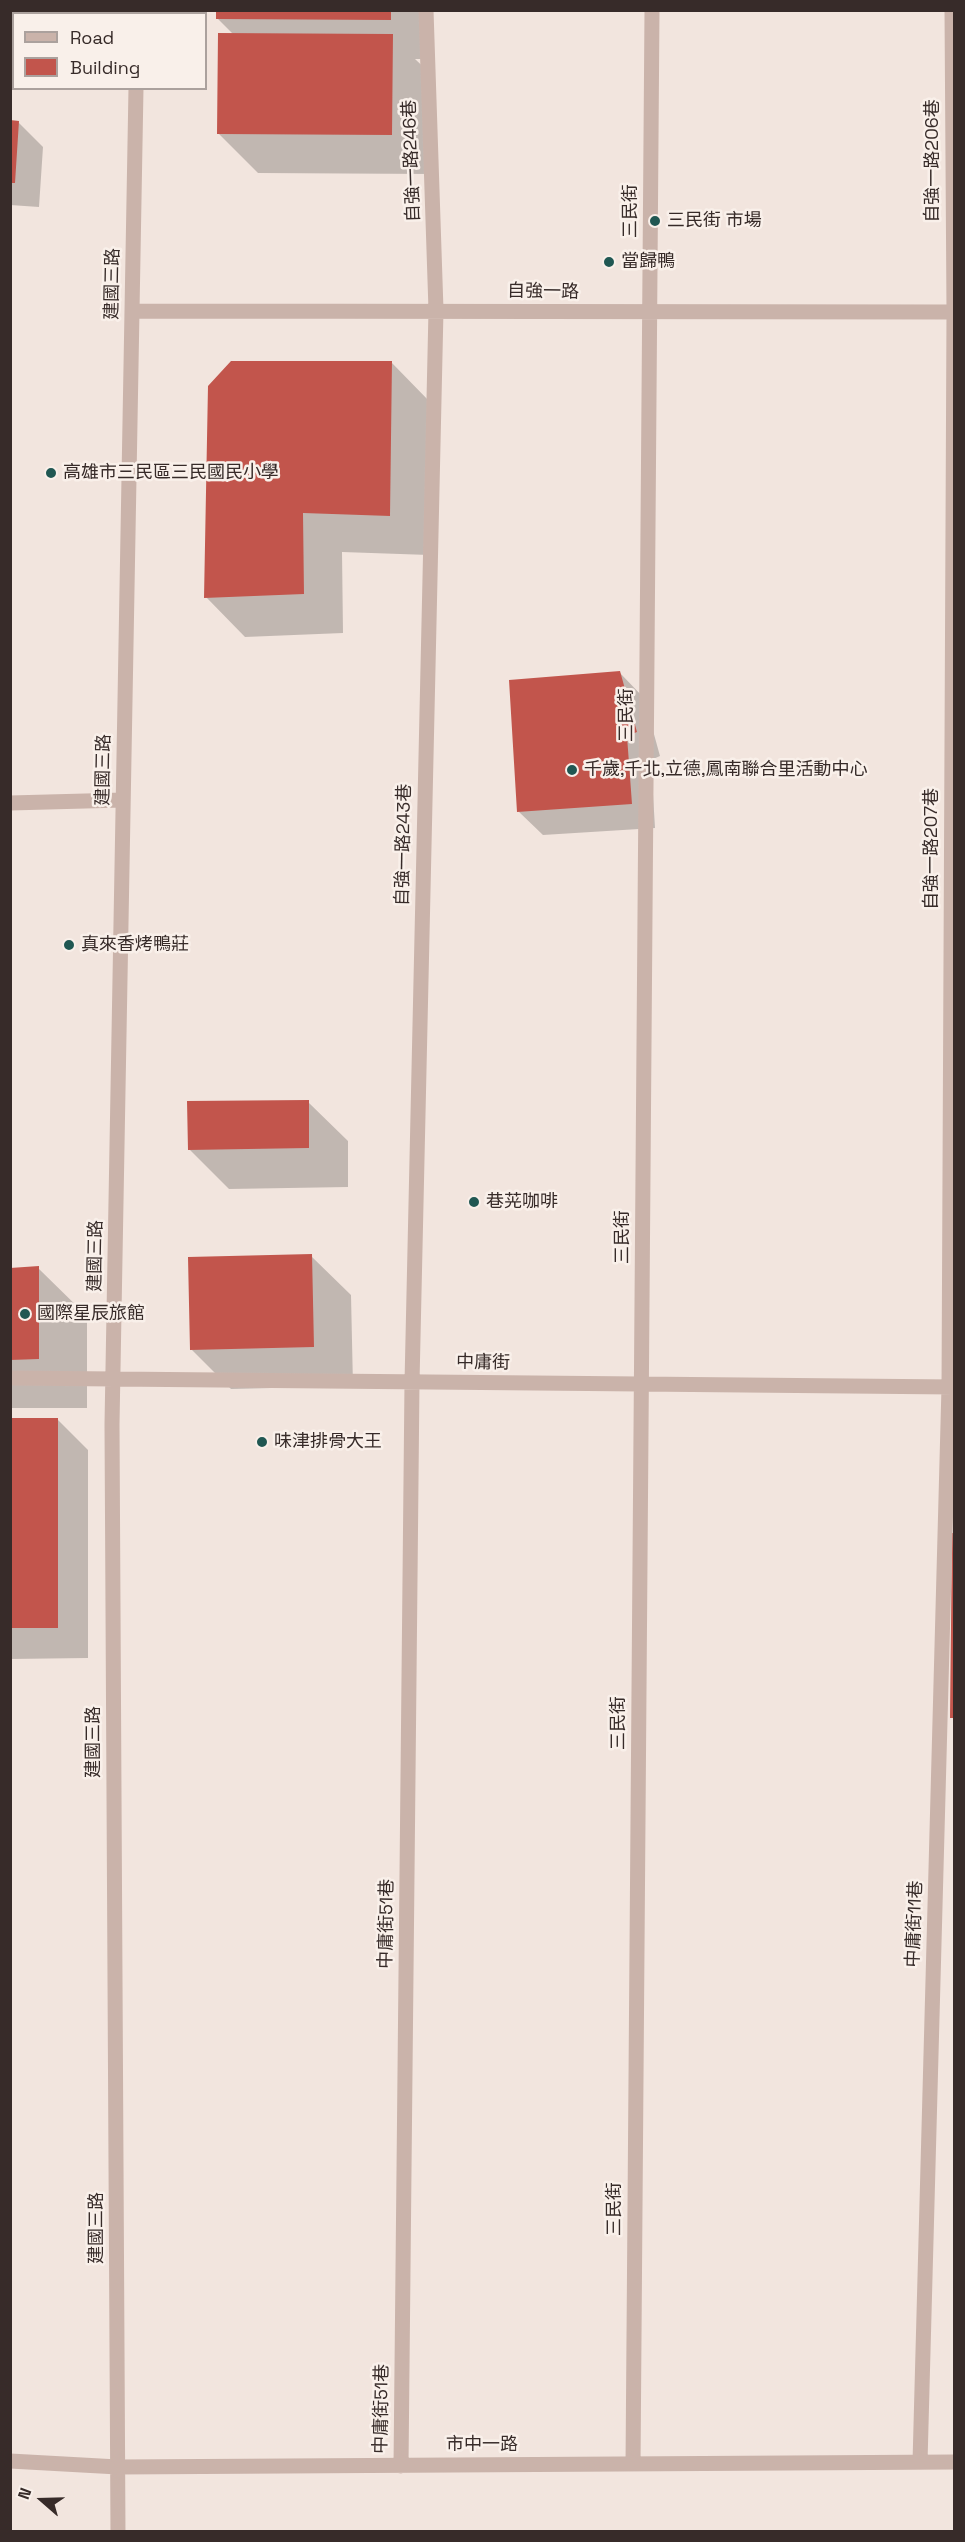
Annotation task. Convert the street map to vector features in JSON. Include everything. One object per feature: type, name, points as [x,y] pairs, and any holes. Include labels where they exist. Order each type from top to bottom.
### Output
[{"type":"street","name":"自強一路246巷","points":[[426,10],[436,310]]},
{"type":"street","name":"三民街","points":[[633,2464],[652,10]]},
{"type":"street","name":"自強一路206巷","points":[[952,10],[954,312]]},
{"type":"street","name":"建國三路","points":[[118,2532],[112,1424],[136,90]]},
{"type":"street","name":"自強一路243巷","points":[[412,1382],[436,310]]},
{"type":"street","name":"自強一路","points":[[132,311],[954,312]]},
{"type":"street","name":"自強一路207巷","points":[[952,1387],[954,312]]},
{"type":"street","points":[[10,803],[123,800]]},
{"type":"street","name":"中庸街","points":[[10,1378],[952,1387]]},
{"type":"street","name":"中庸街51巷","points":[[401,2466],[412,1382]]},
{"type":"street","name":"中庸街11巷","points":[[920,2462],[952,1387]]},
{"type":"street","name":"市中一路","points":[[10,2461],[118,2467],[954,2462]]},
{"type":"building","points":[[216,10],[391,10],[391,20],[216,19]]},
{"type":"building","points":[[218,33],[393,34],[392,135],[217,134]]},
{"type":"building","points":[[10,120],[19,121],[15,183],[10,183]]},
{"type":"building","points":[[231,361],[392,361],[390,516],[303,513],[304,594],[204,598],[208,386]]},
{"type":"building","name":"千歲,千北,立德,鳳南聯合里活動中心","points":[[620,671],[637,732],[627,736],[632,804],[517,812],[509,680]]},
{"type":"building","points":[[309,1100],[309,1148],[188,1150],[187,1101]]},
{"type":"building","points":[[312,1254],[314,1347],[190,1350],[188,1257]]},
{"type":"building","name":"國際星辰旅館","points":[[39,1266],[39,1359],[10,1360],[10,1268]]},
{"type":"building","points":[[10,1418],[58,1418],[58,1628],[10,1628]]},
{"type":"building","points":[[952,1533],[954,1533],[954,1718],[950,1718]]},
{"type":"place","name":"三民街 市場","points":[[655,221]]},
{"type":"place","name":"當歸鴨","points":[[609,262]]},
{"type":"place","name":"高雄市三民區三民國民小學","points":[[51,473]]},
{"type":"place","name":"千歲,千北,立德,鳳南聯合里活動中心","points":[[572,770]]},
{"type":"place","name":"真來香烤鴨莊","points":[[69,945]]},
{"type":"place","name":"巷茪咖啡","points":[[474,1202]]},
{"type":"place","name":"國際星辰旅館","points":[[25,1314]]},
{"type":"place","name":"味津排骨大王","points":[[262,1442]]}]
